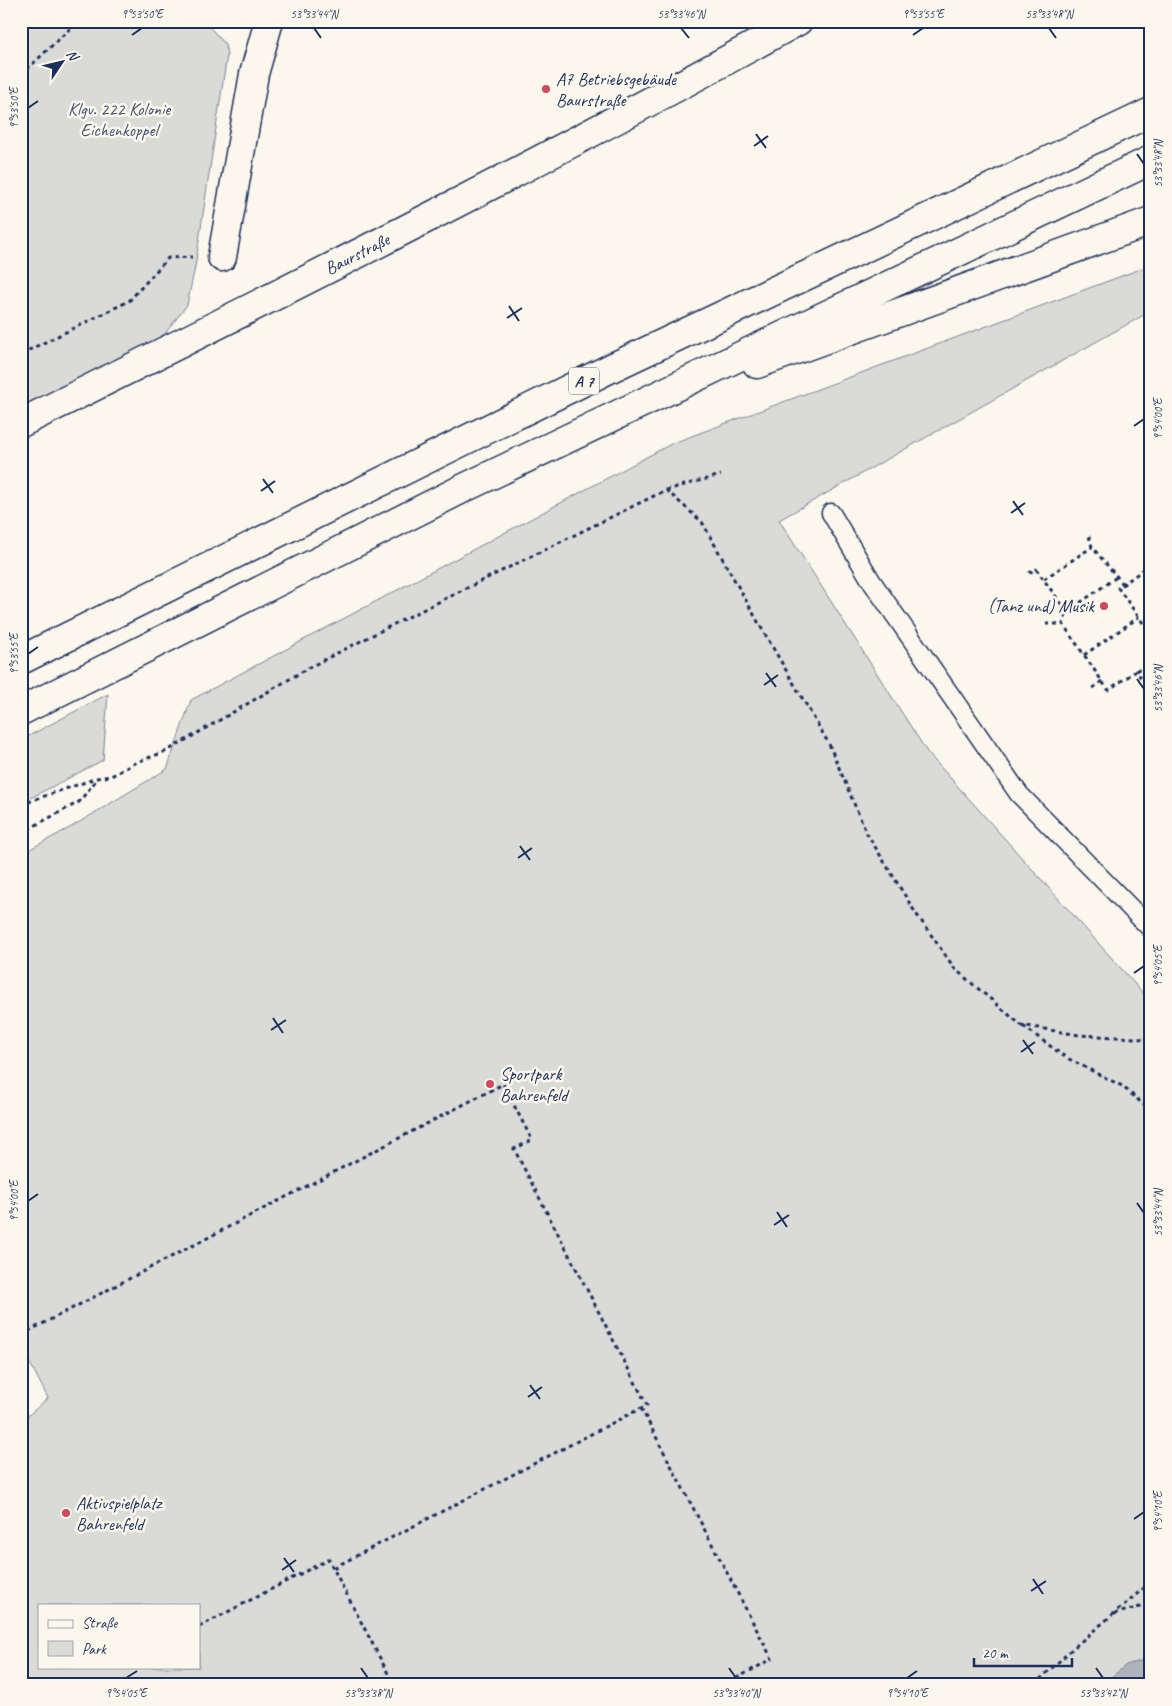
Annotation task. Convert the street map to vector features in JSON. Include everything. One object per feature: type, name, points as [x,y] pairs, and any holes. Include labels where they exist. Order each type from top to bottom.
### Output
[{"type":"main road","points":[[222,257],[254,74],[269,21]]},
{"type":"main road","name":"Baurstraße","points":[[21,423],[275,297],[690,81],[798,21]]},
{"type":"main road","name":"A 7","points":[[21,660],[611,368],[1151,112]]},
{"type":"main road","name":"A 7","points":[[21,711],[466,486],[1151,160]]},
{"type":"main road","points":[[628,408],[729,375],[1151,221]]},
{"type":"lane","points":[[831,513],[872,582],[1019,794],[1151,929]]},
{"type":"path","points":[[21,75],[78,21]]},
{"type":"path","points":[[21,354],[129,301],[168,258],[222,257]]},
{"type":"path","points":[[21,806],[32,800],[97,778],[112,776],[137,762],[167,751],[310,667],[666,490],[721,475]]},
{"type":"path","points":[[666,490],[702,522],[829,744],[866,832],[915,912],[955,969],[1021,1025],[1065,1057],[1122,1086],[1151,1111]]},
{"type":"path","points":[[1089,536],[1092,547],[1124,584]]},
{"type":"path","points":[[1044,579],[1092,547]]},
{"type":"path","points":[[1151,564],[1118,588],[1151,634]]},
{"type":"path","points":[[1029,573],[1036,569],[1067,612]]},
{"type":"path","points":[[1063,624],[1067,612],[1118,576]]},
{"type":"path","points":[[1084,655],[1139,617]]},
{"type":"path","points":[[1046,624],[1063,624]]},
{"type":"path","points":[[1063,624],[1108,690],[1151,660]]},
{"type":"path","points":[[1136,671],[1151,692]]},
{"type":"path","points":[[1093,688],[1102,681]]},
{"type":"path","points":[[21,833],[79,802],[97,778]]},
{"type":"path","points":[[1021,1025],[1079,1035],[1136,1038],[1151,1042]]},
{"type":"path","points":[[21,1335],[502,1084],[532,1140],[514,1149],[647,1405],[333,1568]]},
{"type":"path","points":[[641,1408],[772,1659],[724,1685]]},
{"type":"path","points":[[200,1626],[329,1559],[394,1685]]},
{"type":"path","points":[[1034,1685],[1070,1650],[1151,1582]]},
{"type":"path","points":[[1114,1614],[1151,1604]]},
{"type":"green space","name":"Klgv. 222 Kolonie Eichenkoppel","points":[[21,21],[204,21],[225,44],[227,55],[195,267],[187,305],[160,340],[21,408]]},
{"type":"green space","name":"Sportpark Bahrenfeld","points":[[1151,265],[1151,311],[779,520],[927,752],[1151,1002],[1151,1685],[21,1685],[21,1422],[48,1398],[21,1346],[21,854],[73,826],[167,769],[191,700],[673,443]]},
{"type":"green space","points":[[108,694],[103,760],[21,803],[21,740]]},
{"type":"shaded area","points":[[1151,1658],[1151,1685],[1102,1685],[1126,1665]]},
{"type":"place","name":"A7 Betriebsgebäude Baurstraße","points":[[546,89]]},
{"type":"place","name":"(Tanz und) Musik","points":[[1104,606]]},
{"type":"place","name":"Sportpark Bahrenfeld","points":[[490,1084]]},
{"type":"place","name":"Aktivspielplatz Bahrenfeld","points":[[66,1513]]}]
